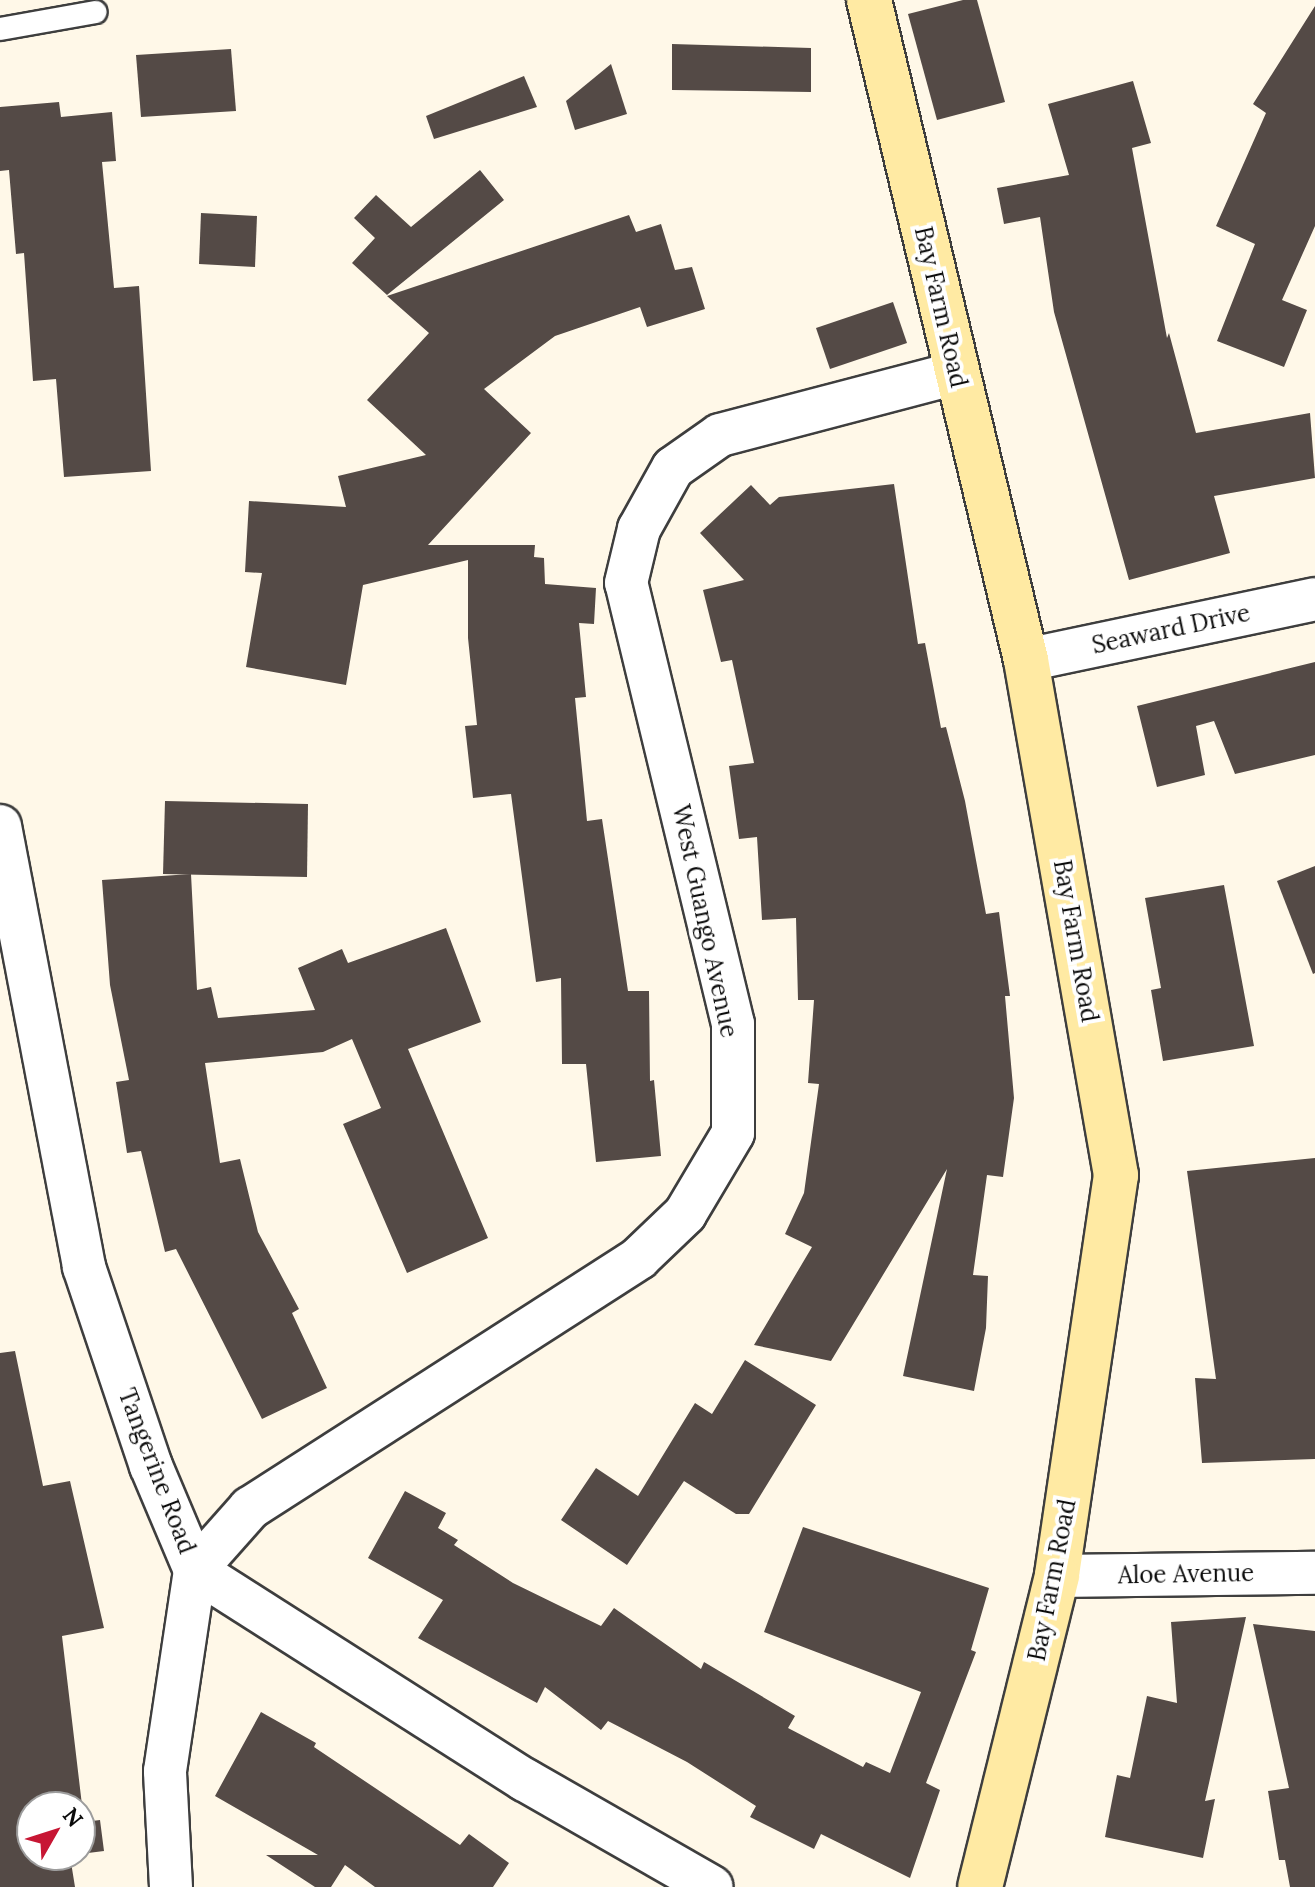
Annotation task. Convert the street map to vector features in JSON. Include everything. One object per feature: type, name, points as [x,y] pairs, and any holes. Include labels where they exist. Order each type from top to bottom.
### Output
[{"type":"street","name":"Bay Farm Road","points":[[869,0],[1026,660],[1116,1175],[1057,1576],[980,1887]]},
{"type":"street","name":"West Guango Avenue","points":[[195,1570],[250,1508],[639,1258],[685,1214],[733,1133],[733,1024],[626,583],[639,529],[673,468],[720,435],[957,373]]},
{"type":"street","name":"Seaward Drive","points":[[1026,660],[1315,599]]},
{"type":"street","name":"Tangerine Road","points":[[0,826],[84,1267],[151,1466],[195,1570],[525,1780],[712,1887]]},
{"type":"street","points":[[171,1887],[165,1771],[195,1570]]},
{"type":"street","name":"Aloe Avenue","points":[[1057,1576],[1315,1573]]},
{"type":"lane","points":[[0,29],[95,12]]},
{"type":"building","points":[[963,0],[977,0],[1005,102],[937,120],[908,14]]},
{"type":"building","points":[[1315,6],[1315,226],[1282,300],[1307,310],[1284,367],[1217,341],[1255,244],[1216,226],[1266,113],[1253,104]]},
{"type":"building","points":[[672,44],[811,48],[811,92],[672,90]]},
{"type":"building","points":[[231,49],[236,111],[141,117],[136,55]]},
{"type":"building","points":[[611,64],[627,114],[575,130],[566,101]]},
{"type":"building","points":[[524,76],[537,107],[434,139],[426,116]]},
{"type":"building","points":[[1133,81],[1151,143],[1132,148],[1167,338],[1169,333],[1196,433],[1310,413],[1315,478],[1214,496],[1230,553],[1129,580],[1054,312],[1040,217],[1004,224],[997,188],[1069,175],[1048,104]]},
{"type":"building","points":[[59,102],[61,117],[112,112],[116,161],[102,162],[114,288],[139,286],[151,471],[64,477],[56,379],[33,381],[24,253],[16,254],[9,170],[0,171],[0,107]]},
{"type":"building","points":[[480,170],[504,200],[387,295],[352,263],[375,238],[354,218],[376,195],[411,227]]},
{"type":"building","points":[[201,213],[257,216],[255,267],[199,264]]},
{"type":"building","points":[[629,215],[636,232],[661,224],[675,270],[692,267],[705,309],[647,327],[640,307],[555,336],[484,389],[531,433],[428,545],[535,545],[534,557],[544,558],[545,584],[596,588],[594,624],[579,623],[586,697],[575,698],[587,821],[602,819],[628,991],[649,991],[650,1081],[654,1080],[661,1156],[596,1162],[586,1064],[562,1064],[561,978],[536,982],[511,794],[473,798],[465,726],[477,725],[468,638],[468,560],[363,585],[346,685],[246,667],[262,573],[245,572],[249,501],[346,507],[338,476],[426,455],[367,400],[429,333],[387,296]]},
{"type":"building","points":[[893,302],[907,343],[830,369],[816,328]]},
{"type":"building","points":[[894,484],[918,644],[925,643],[941,728],[946,727],[965,801],[986,914],[999,912],[1010,996],[1005,996],[1014,1098],[1003,1177],[987,1175],[973,1275],[988,1276],[986,1328],[974,1391],[903,1376],[947,1169],[831,1361],[754,1345],[812,1247],[785,1234],[804,1193],[819,1084],[808,1083],[814,1000],[798,1000],[796,918],[762,920],[757,837],[739,839],[729,766],[754,763],[732,660],[721,662],[703,590],[744,580],[700,533],[751,485],[770,505],[779,497]]},
{"type":"building","points":[[1315,662],[1315,755],[1235,774],[1214,721],[1196,726],[1205,775],[1157,787],[1137,706]]},
{"type":"building","points":[[165,801],[308,804],[307,877],[163,874]]},
{"type":"building","points":[[1315,866],[1315,973],[1313,974],[1277,881]]},
{"type":"building","points":[[191,874],[197,990],[211,987],[218,1018],[315,1010],[298,968],[342,949],[348,963],[446,928],[481,1022],[408,1049],[488,1238],[407,1273],[343,1124],[381,1108],[352,1039],[323,1052],[205,1063],[220,1163],[240,1159],[258,1232],[299,1309],[292,1313],[327,1388],[262,1419],[176,1249],[165,1252],[141,1151],[127,1153],[116,1082],[129,1080],[110,985],[102,880]]},
{"type":"building","points":[[1224,885],[1254,1046],[1163,1061],[1151,990],[1161,988],[1145,898]]},
{"type":"building","points":[[1315,1158],[1315,1459],[1202,1463],[1195,1378],[1216,1379],[1187,1171]]},
{"type":"building","points":[[15,1351],[43,1486],[70,1481],[104,1628],[62,1636],[80,1791],[16,1791],[16,1871],[72,1871],[75,1887],[0,1887],[0,1353]]},
{"type":"building","points":[[745,1360],[816,1405],[749,1514],[736,1514],[684,1481],[627,1565],[561,1520],[596,1468],[638,1496],[695,1403],[712,1414]]},
{"type":"building","points":[[405,1491],[446,1513],[438,1528],[458,1540],[454,1545],[513,1583],[601,1626],[614,1608],[701,1669],[704,1662],[795,1716],[788,1728],[863,1767],[866,1762],[890,1773],[921,1692],[764,1632],[803,1527],[989,1588],[971,1650],[976,1652],[926,1783],[940,1790],[910,1878],[821,1834],[814,1849],[750,1817],[756,1806],[687,1762],[608,1721],[601,1730],[545,1687],[537,1703],[418,1638],[443,1600],[368,1558]]},
{"type":"building","points":[[1246,1617],[1205,1801],[1215,1799],[1203,1858],[1105,1837],[1117,1775],[1130,1778],[1147,1696],[1177,1703],[1171,1622]]},
{"type":"building","points":[[1253,1624],[1315,1631],[1315,1887],[1290,1887],[1285,1860],[1279,1860],[1268,1791],[1289,1788]]},
{"type":"building","points":[[261,1712],[316,1743],[314,1747],[460,1845],[469,1834],[509,1863],[493,1887],[375,1887],[345,1865],[331,1887],[315,1887],[266,1855],[318,1855],[215,1796]]},
{"type":"building","points":[[96,1820],[100,1820],[104,1851],[96,1852]]}]
